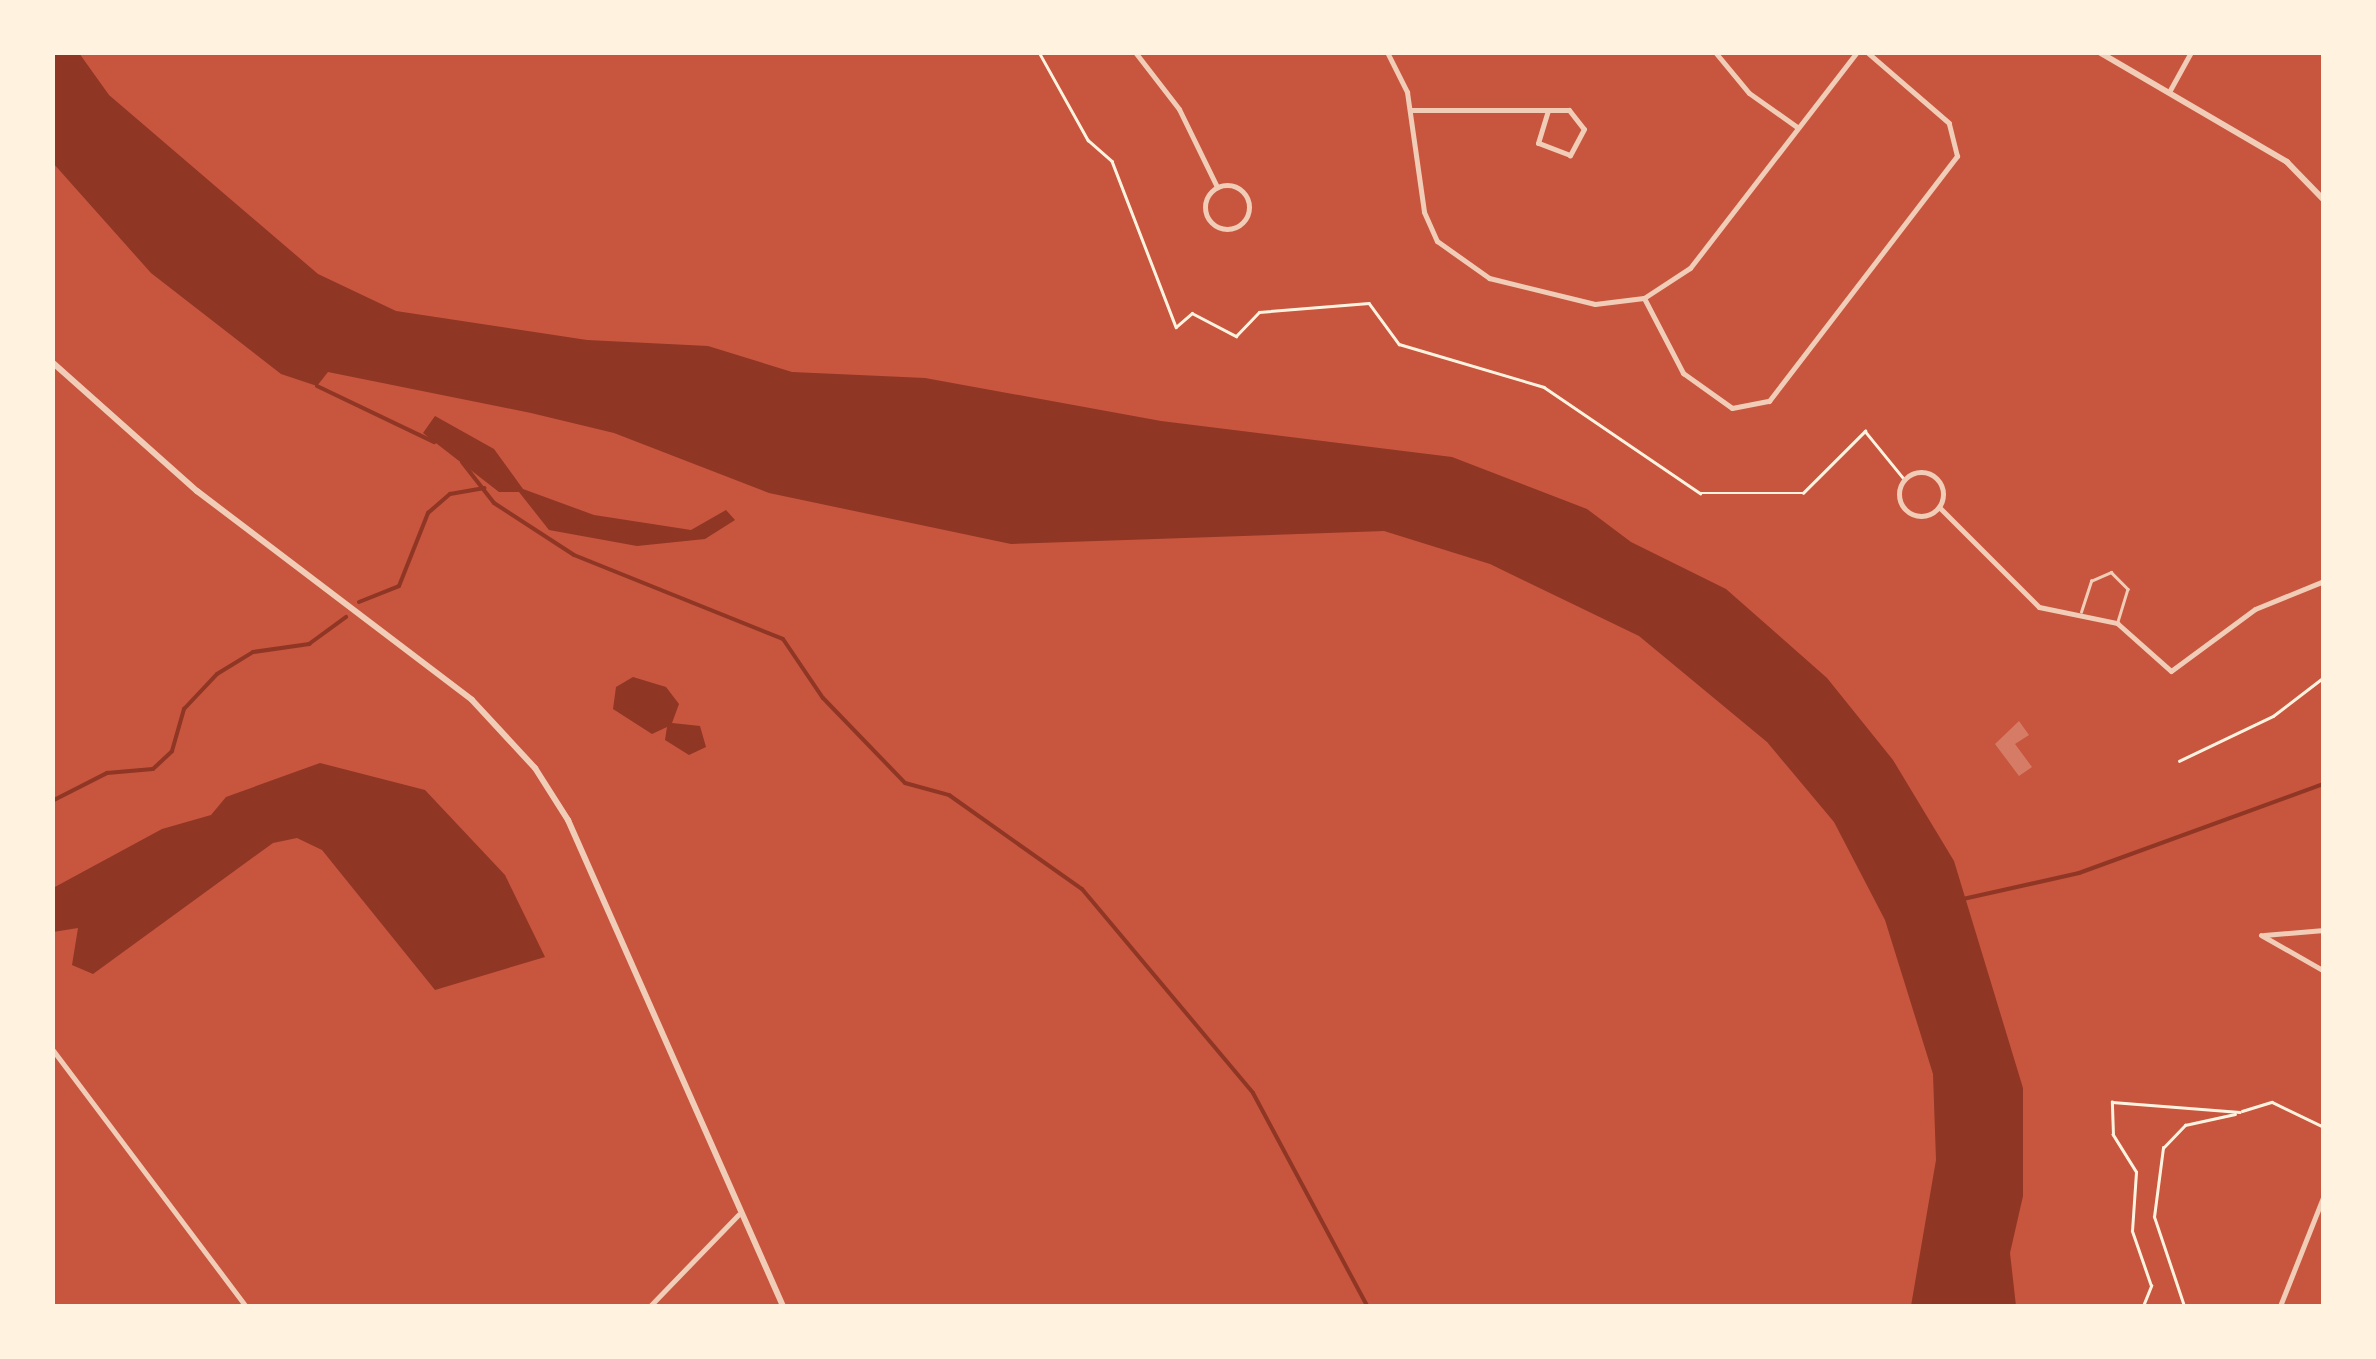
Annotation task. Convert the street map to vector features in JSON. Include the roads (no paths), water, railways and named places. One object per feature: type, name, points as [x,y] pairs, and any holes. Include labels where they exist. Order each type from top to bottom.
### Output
[{"type":"street","points":[[1134,52],[1179,109],[1217,187],[1206,216],[1234,228],[1248,211],[1246,196],[1217,187]]},
{"type":"street","points":[[1387,52],[1410,110],[1424,212],[1452,258],[1536,292],[1594,304],[1644,298],[1690,268],[1857,52]]},
{"type":"street","points":[[1715,52],[1749,93],[1798,128]]},
{"type":"street","points":[[1644,298],[1683,373],[1732,408],[1769,401],[1958,156],[1949,123],[1867,52]]},
{"type":"street","points":[[2099,52],[2287,162],[2324,200]]},
{"type":"street","points":[[2169,92],[2191,52]]},
{"type":"street","points":[[1410,110],[1569,110],[1582,120],[1584,140],[1570,155],[1549,155],[1538,143],[1548,111]]},
{"type":"street","points":[[52,362],[196,491],[472,700],[535,768],[568,820],[738,1215],[783,1306]]},
{"type":"street","points":[[1939,507],[1922,516],[1906,510],[1905,480],[1936,478],[1939,507],[2040,607],[2081,612],[2117,623],[2171,671],[2255,609],[2324,581]]},
{"type":"street","points":[[2324,930],[2261,935],[2324,970]]},
{"type":"street","points":[[52,1049],[246,1306]]},
{"type":"street","points":[[2280,1306],[2324,1195]]},
{"type":"street","points":[[650,1306],[738,1215]]},
{"type":"lane","points":[[2081,612],[2091,581],[2110,572],[2128,589],[2117,623]]},
{"type":"waterway","points":[[317,386],[434,442]]},
{"type":"waterway","points":[[462,462],[494,503],[574,555],[783,639],[823,698],[905,783],[949,795],[1082,889],[1253,1093],[1367,1306]]},
{"type":"waterway","points":[[359,602],[399,586],[428,513],[450,494],[484,488]]},
{"type":"waterway","points":[[52,801],[107,773],[153,769],[172,751],[184,709],[217,674],[253,652],[309,644],[346,617]]},
{"type":"waterway","points":[[1963,899],[2079,873],[2324,784]]}]
